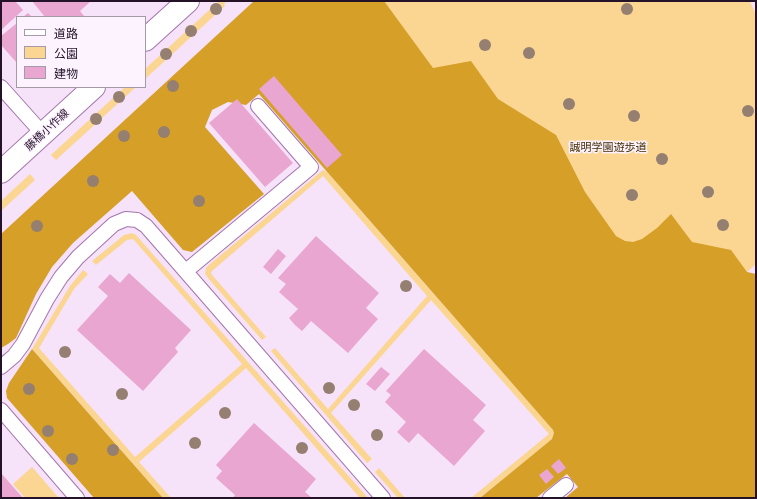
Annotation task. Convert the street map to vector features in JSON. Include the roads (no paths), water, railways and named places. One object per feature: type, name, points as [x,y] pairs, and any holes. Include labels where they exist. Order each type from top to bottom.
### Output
[{"type":"main road","points":[[146,39],[188,1]]},
{"type":"main road","name":"藤橋小作線","points":[[1,172],[93,88]]},
{"type":"lane","points":[[1,87],[43,134]]},
{"type":"lane","points":[[186,271],[311,167],[258,106]]},
{"type":"lane","points":[[1,367],[14,356],[23,344],[47,299],[61,277],[83,251],[114,224],[126,219],[137,220],[146,226],[186,271],[383,498]]},
{"type":"lane","points":[[1,410],[78,498]]},
{"type":"lane","points":[[550,498],[566,485]]},
{"type":"park label","name":"誠明学園遊歩道","points":[[608,148]]}]
